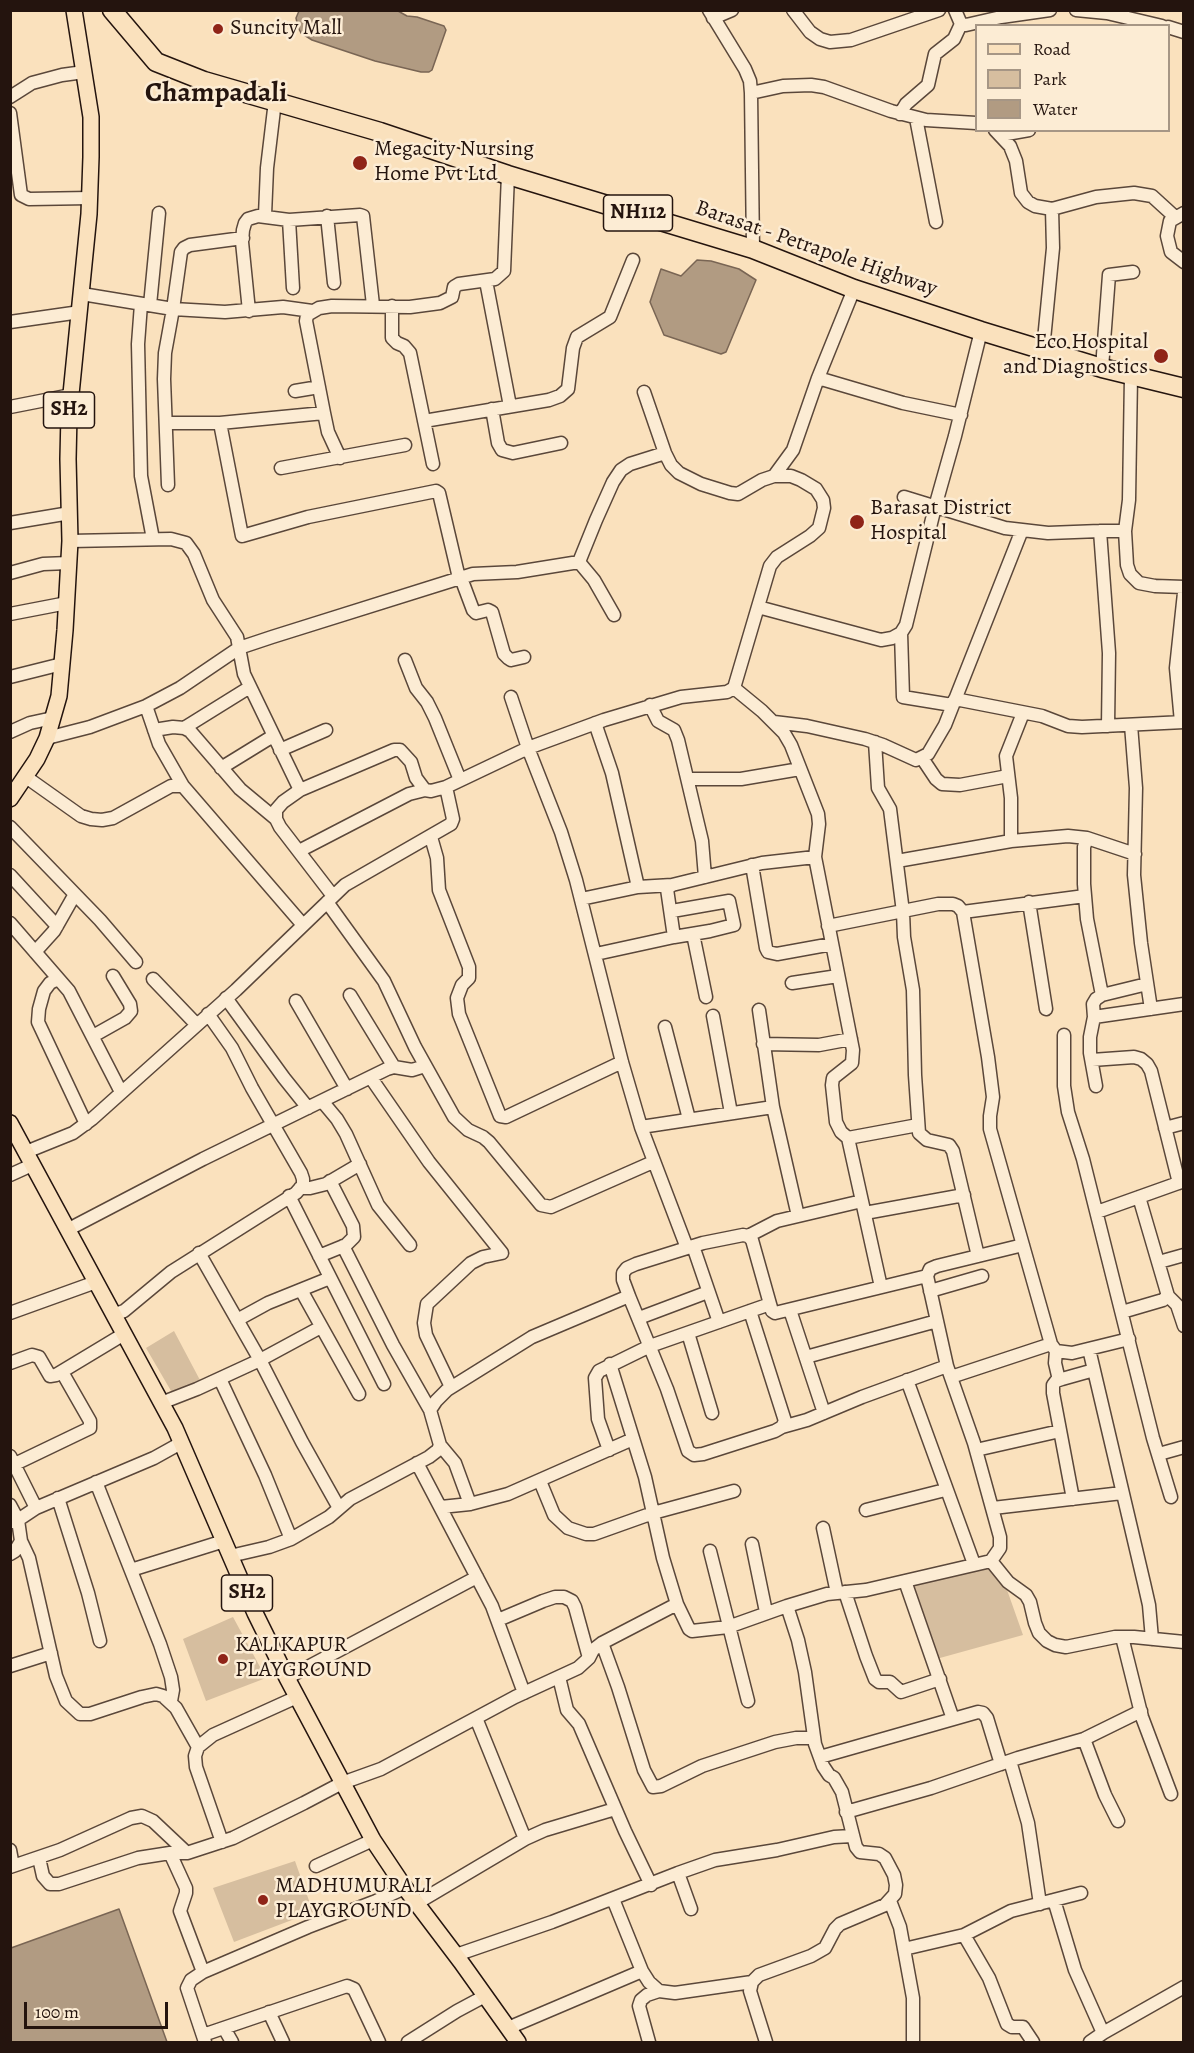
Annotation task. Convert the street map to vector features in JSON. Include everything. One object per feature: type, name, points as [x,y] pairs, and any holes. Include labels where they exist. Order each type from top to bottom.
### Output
[{"type":"highway","name":"Barasat - Petrapole Highway","points":[[112,10],[156,62],[204,81],[380,132],[508,175],[753,249],[854,289],[981,331],[1102,368],[1184,388]]},
{"type":"main road","name":"SH2","points":[[10,799],[38,759],[47,738],[59,696],[63,664],[70,541],[68,459],[71,395],[90,198],[91,117],[75,28],[74,10]]},
{"type":"main road","name":"SH2","points":[[10,1123],[161,1403],[287,1678],[373,1840],[405,1888],[518,2043]]},
{"type":"street","points":[[732,10],[711,14],[750,81],[753,249]]},
{"type":"street","points":[[793,10],[810,32],[830,42],[851,40],[939,10]]},
{"type":"street","points":[[900,114],[906,104],[928,85],[935,54],[954,39],[961,24],[955,10]]},
{"type":"street","points":[[961,24],[966,26],[1001,17],[1050,10]]},
{"type":"street","points":[[1076,10],[1107,13],[1154,24]]},
{"type":"street","points":[[10,97],[32,83],[84,72]]},
{"type":"street","points":[[751,93],[783,86],[824,87],[916,118],[975,123]]},
{"type":"street","points":[[265,215],[267,168],[275,101]]},
{"type":"street","points":[[10,113],[21,195],[29,200],[90,198]]},
{"type":"street","points":[[916,118],[936,222]]},
{"type":"street","points":[[998,133],[1010,146],[1016,161],[1023,197],[1035,206],[1052,209],[1096,197],[1134,193],[1152,196],[1179,215],[1170,221],[1168,226],[1169,245],[1176,258],[1184,262]]},
{"type":"street","points":[[82,294],[173,309],[207,312],[283,307],[312,311],[332,306],[441,303],[452,297],[454,287],[459,284],[495,279],[504,271],[508,175]]},
{"type":"street","points":[[1043,350],[1053,256],[1052,209]]},
{"type":"street","points":[[153,539],[140,464],[138,344],[159,213]]},
{"type":"street","points":[[249,311],[243,238],[244,223],[248,219],[265,215],[289,220],[327,216],[363,216],[373,305]]},
{"type":"street","points":[[327,216],[334,283]]},
{"type":"street","points":[[289,220],[293,288]]},
{"type":"street","points":[[168,485],[165,353],[179,262],[184,248],[190,245],[243,238]]},
{"type":"street","points":[[424,421],[549,400],[560,396],[568,389],[573,348],[577,337],[610,317],[633,260]]},
{"type":"street","points":[[1102,368],[1109,277],[1111,274],[1134,272]]},
{"type":"street","points":[[486,281],[510,406]]},
{"type":"street","points":[[774,476],[793,450],[818,378],[854,289]]},
{"type":"street","points":[[392,306],[392,338],[410,353],[433,464]]},
{"type":"street","points":[[312,311],[306,321],[328,432],[340,458]]},
{"type":"street","points":[[10,322],[80,312]]},
{"type":"street","points":[[758,607],[881,640],[892,639],[900,633],[906,625],[981,331]]},
{"type":"street","points":[[1131,376],[1129,500],[1125,531],[1127,565],[1130,574],[1139,583],[1184,587]]},
{"type":"street","points":[[818,378],[903,403],[961,415]]},
{"type":"street","points":[[295,391],[319,387]]},
{"type":"street","points":[[299,851],[399,799],[424,790],[431,791],[446,787],[528,748],[650,705],[681,697],[727,692],[734,688],[770,566],[777,557],[819,528],[824,507],[823,500],[816,489],[791,476],[774,476],[762,480],[738,494],[701,484],[679,473],[671,465],[665,453],[644,392]]},
{"type":"street","points":[[10,407],[71,395]]},
{"type":"street","points":[[492,410],[498,443],[502,450],[513,453],[561,443]]},
{"type":"street","points":[[166,423],[220,423],[324,413]]},
{"type":"street","points":[[220,423],[242,536],[308,517],[436,491],[439,493],[460,578],[473,610],[476,613],[488,610],[492,612],[504,654],[508,658],[511,660],[525,657]]},
{"type":"street","points":[[281,468],[405,445]]},
{"type":"street","points":[[579,562],[613,482],[621,470],[630,464],[665,453]]},
{"type":"street","points":[[904,497],[1005,528],[1048,533],[1125,531]]},
{"type":"street","points":[[10,523],[70,513]]},
{"type":"street","points":[[774,722],[807,726],[875,742],[908,758],[916,760],[922,758],[934,746],[955,699],[1022,530]]},
{"type":"street","points":[[1100,531],[1109,653],[1108,726]]},
{"type":"street","points":[[70,541],[171,539],[186,543],[194,554],[213,600],[237,637],[244,674],[300,790]]},
{"type":"street","points":[[10,573],[43,564],[69,562]]},
{"type":"street","points":[[47,738],[79,730],[146,706],[180,688],[239,648],[338,615],[483,572],[517,572],[579,562]]},
{"type":"street","points":[[579,562],[594,580],[614,615]]},
{"type":"street","points":[[955,699],[1042,716],[1068,726],[1182,722],[1176,668],[1184,593]]},
{"type":"street","points":[[10,614],[67,603]]},
{"type":"street","points":[[900,633],[903,697],[952,705],[955,699]]},
{"type":"street","points":[[405,660],[416,688],[427,702],[435,718],[460,780]]},
{"type":"street","points":[[10,677],[63,664]]},
{"type":"street","points":[[154,730],[184,728],[250,687]]},
{"type":"street","points":[[734,688],[784,733],[791,745],[818,814],[815,857],[854,1057],[852,1063],[832,1078],[836,1122],[841,1132],[848,1138],[881,1287]]},
{"type":"street","points":[[511,697],[528,748],[561,831],[641,1127],[653,1162],[719,1322]]},
{"type":"street","points":[[650,705],[658,721],[674,730],[702,841],[705,877]]},
{"type":"street","points":[[146,706],[154,730],[183,786],[303,926]]},
{"type":"street","points":[[1011,841],[1011,798],[1006,756],[1023,713]]},
{"type":"street","points":[[10,732],[30,723],[53,718]]},
{"type":"street","points":[[595,723],[612,773],[638,887]]},
{"type":"street","points":[[1131,725],[1136,788],[1134,875],[1151,1010]]},
{"type":"street","points":[[184,728],[196,736],[221,768],[253,801],[276,819],[386,985],[424,1066],[454,1117],[468,1130],[489,1142],[541,1205],[551,1207],[653,1162]]},
{"type":"street","points":[[280,750],[326,730]]},
{"type":"street","points":[[221,768],[273,736]]},
{"type":"street","points":[[875,742],[878,788],[890,808],[904,937],[913,990],[918,1125],[922,1137],[943,1142],[953,1150],[978,1256]]},
{"type":"street","points":[[276,819],[276,810],[300,790],[394,750],[400,750],[411,762],[416,778],[424,790]]},
{"type":"street","points":[[922,758],[942,784],[960,785],[1008,776]]},
{"type":"street","points":[[688,779],[741,779],[800,769]]},
{"type":"street","points":[[26,777],[81,816],[91,819],[113,818],[165,789],[177,785],[183,786]]},
{"type":"street","points":[[10,1175],[29,1159],[86,1124],[226,998],[330,899],[357,877],[451,824],[453,819],[446,787]]},
{"type":"street","points":[[10,827],[75,894],[136,962]]},
{"type":"street","points":[[897,861],[1011,841],[1068,836],[1087,838],[1135,854]]},
{"type":"street","points":[[431,837],[437,858],[439,890],[469,967],[469,978],[457,998],[459,1014],[500,1116],[506,1117],[622,1062]]},
{"type":"street","points":[[1087,838],[1084,847],[1083,870],[1087,919],[1102,995]]},
{"type":"street","points":[[581,899],[638,887],[672,885],[752,865],[815,857]]},
{"type":"street","points":[[752,865],[768,952],[777,954],[832,944]]},
{"type":"street","points":[[10,875],[57,926]]},
{"type":"street","points":[[672,885],[668,889],[674,937]]},
{"type":"street","points":[[35,952],[57,926],[75,894]]},
{"type":"street","points":[[963,912],[1085,896]]},
{"type":"street","points":[[596,954],[734,925],[729,901],[672,911]]},
{"type":"street","points":[[1029,902],[1046,1010]]},
{"type":"street","points":[[828,926],[949,904],[958,906],[963,912],[983,1024],[993,1097],[990,1129],[1054,1348],[1059,1380]]},
{"type":"street","points":[[10,923],[69,991],[121,1092]]},
{"type":"street","points":[[693,934],[706,997]]},
{"type":"street","points":[[53,973],[44,991],[38,1022],[86,1124]]},
{"type":"street","points":[[93,1036],[125,1018],[131,1011],[130,1004],[113,976]]},
{"type":"street","points":[[792,983],[838,976]]},
{"type":"street","points":[[153,979],[196,1024]]},
{"type":"street","points":[[1096,1086],[1092,1060],[1093,1004],[1102,995],[1147,984]]},
{"type":"street","points":[[350,995],[394,1067]]},
{"type":"street","points":[[226,998],[308,1108]]},
{"type":"street","points":[[296,1001],[347,1089]]},
{"type":"street","points":[[1092,1026],[1151,1010],[1184,1004]]},
{"type":"street","points":[[759,1010],[773,1107],[798,1216]]},
{"type":"street","points":[[113,1315],[124,1311],[171,1272],[290,1196],[303,1185],[303,1179],[232,1048],[208,1014]]},
{"type":"street","points":[[713,1016],[731,1113]]},
{"type":"street","points":[[665,1027],[689,1119]]},
{"type":"street","points":[[1064,1035],[1064,1086],[1068,1112],[1097,1212],[1153,1438],[1172,1497]]},
{"type":"street","points":[[763,1044],[819,1045],[851,1039]]},
{"type":"street","points":[[1092,1060],[1134,1057],[1147,1064],[1151,1071],[1181,1182],[1097,1212]]},
{"type":"street","points":[[67,1230],[194,1164],[394,1067],[412,1070],[424,1066]]},
{"type":"street","points":[[371,1078],[429,1162],[502,1253],[483,1257],[471,1263],[427,1304],[424,1312],[426,1335],[451,1388]]},
{"type":"street","points":[[322,1101],[346,1134],[378,1205],[410,1245]]},
{"type":"street","points":[[641,1127],[773,1107]]},
{"type":"street","points":[[1165,1128],[1184,1124]]},
{"type":"street","points":[[848,1138],[918,1125]]},
{"type":"street","points":[[300,1188],[310,1188],[330,1181],[360,1164]]},
{"type":"street","points":[[319,1256],[351,1242],[354,1232],[330,1181]]},
{"type":"street","points":[[964,1195],[798,1216],[765,1226],[748,1236],[743,1235],[690,1247],[627,1268],[623,1273],[623,1280],[688,1451],[694,1455],[703,1454],[775,1431],[907,1380],[1054,1348],[1072,1353],[1129,1339]]},
{"type":"street","points":[[290,1196],[384,1384]]},
{"type":"street","points":[[1139,1197],[1168,1296],[1177,1305],[1184,1326]]},
{"type":"street","points":[[748,1236],[752,1240],[772,1311],[775,1313],[927,1276]]},
{"type":"street","points":[[610,1364],[633,1439],[663,1558],[677,1604],[689,1629],[693,1631],[728,1627],[803,1600],[841,1592],[866,1590],[991,1561],[1000,1548],[1000,1537],[976,1450],[949,1371],[927,1276],[930,1269],[937,1266],[1023,1245]]},
{"type":"street","points":[[343,1246],[393,1345],[430,1410],[440,1445],[455,1462],[470,1504]]},
{"type":"street","points":[[199,1253],[260,1360],[339,1508]]},
{"type":"street","points":[[1159,1262],[1184,1255]]},
{"type":"street","points":[[930,1291],[982,1276]]},
{"type":"street","points":[[237,1320],[268,1303],[330,1278]]},
{"type":"street","points":[[10,1313],[96,1282]]},
{"type":"street","points":[[301,1290],[359,1394]]},
{"type":"street","points":[[639,1318],[708,1292]]},
{"type":"street","points":[[430,1410],[436,1401],[451,1388],[532,1337],[629,1296]]},
{"type":"street","points":[[1122,1312],[1158,1302],[1168,1296]]},
{"type":"street","points":[[609,1450],[598,1419],[595,1378],[599,1371],[650,1346],[770,1304]]},
{"type":"street","points":[[750,1311],[784,1414],[785,1421],[782,1427]]},
{"type":"street","points":[[790,1311],[824,1413]]},
{"type":"street","points":[[806,1357],[937,1321]]},
{"type":"street","points":[[161,1403],[260,1360],[321,1327]]},
{"type":"street","points":[[688,1333],[712,1413]]},
{"type":"street","points":[[10,1363],[32,1355],[39,1357],[50,1376],[56,1375],[124,1334]]},
{"type":"street","points":[[1089,1349],[1149,1605],[1152,1639]]},
{"type":"street","points":[[1073,1499],[1053,1385],[1059,1380],[1094,1370]]},
{"type":"street","points":[[36,1508],[13,1460],[90,1428],[90,1421],[62,1371]]},
{"type":"street","points":[[220,1379],[262,1467],[291,1539]]},
{"type":"street","points":[[907,1380],[945,1490],[974,1564]]},
{"type":"street","points":[[976,1450],[1060,1431]]},
{"type":"street","points":[[441,1507],[470,1504],[500,1497],[633,1439]]},
{"type":"street","points":[[14,1521],[36,1508],[154,1458],[181,1443]]},
{"type":"street","points":[[230,1556],[291,1539],[329,1517],[350,1499],[373,1485],[438,1450],[440,1445]]},
{"type":"street","points":[[1159,1454],[1184,1447]]},
{"type":"street","points":[[417,1463],[498,1620],[524,1693]]},
{"type":"street","points":[[540,1481],[554,1515],[568,1528],[577,1532],[594,1534],[653,1513],[734,1491]]},
{"type":"street","points":[[96,1482],[171,1677],[173,1690],[171,1701]]},
{"type":"street","points":[[866,1510],[945,1490]]},
{"type":"street","points":[[993,1508],[1122,1493]]},
{"type":"street","points":[[58,1498],[88,1593],[100,1641]]},
{"type":"street","points":[[10,1505],[34,1575],[59,1688],[66,1701],[80,1714],[99,1712],[142,1697],[156,1694],[164,1696],[171,1701],[198,1748]]},
{"type":"street","points":[[823,1528],[841,1592],[875,1679],[879,1682],[890,1682],[902,1692],[940,1679]]},
{"type":"street","points":[[10,1554],[15,1551],[21,1541]]},
{"type":"street","points":[[131,1570],[224,1541]]},
{"type":"street","points":[[752,1544],[766,1612]]},
{"type":"street","points":[[710,1551],[748,1701]]},
{"type":"street","points":[[991,1561],[1008,1582],[1026,1595],[1039,1633],[1055,1645],[1066,1647],[1122,1637],[1184,1642]]},
{"type":"street","points":[[287,1678],[477,1577]]},
{"type":"street","points":[[905,1581],[952,1719]]},
{"type":"street","points":[[498,1620],[543,1601],[564,1597],[572,1601],[575,1607],[590,1658]]},
{"type":"street","points":[[39,1857],[43,1876],[50,1884],[59,1884],[138,1858],[187,1853],[222,1842],[342,1783],[381,1769],[524,1693],[578,1668],[590,1658],[592,1650],[602,1643],[677,1604]]},
{"type":"street","points":[[765,2043],[750,1991],[752,1982],[759,1975],[770,1970],[819,1952],[828,1944],[840,1924],[890,1901],[895,1894],[896,1885],[890,1864],[885,1858],[879,1854],[860,1851],[856,1847],[838,1784],[829,1775],[820,1757],[814,1738],[805,1672],[787,1606]]},
{"type":"street","points":[[1122,1637],[1141,1711],[1171,1794]]},
{"type":"street","points":[[602,1643],[644,1770],[652,1787],[661,1786],[702,1766],[775,1742],[796,1738],[814,1738]]},
{"type":"street","points":[[10,1666],[51,1653]]},
{"type":"street","points":[[559,1677],[567,1710],[579,1724],[615,1809],[651,1885]]},
{"type":"street","points":[[222,1842],[196,1767],[195,1756],[198,1748],[203,1741],[213,1735],[297,1697]]},
{"type":"street","points":[[846,1812],[931,1788],[1084,1739],[1141,1711]]},
{"type":"street","points":[[820,1757],[952,1719],[978,1712],[983,1713],[1006,1763],[1028,1823],[1040,1904]]},
{"type":"street","points":[[476,1718],[525,1839]]},
{"type":"street","points":[[1084,1739],[1105,1795],[1118,1821]]},
{"type":"street","points":[[417,1903],[525,1839],[545,1830],[615,1809]]},
{"type":"street","points":[[10,1850],[12,1866],[131,1818],[142,1816],[153,1821],[187,1853]]},
{"type":"street","points":[[456,1955],[715,1860],[777,1850],[834,1837],[852,1836]]},
{"type":"street","points":[[316,1866],[373,1840]]},
{"type":"street","points":[[170,1854],[186,1887],[180,1911],[203,1972]]},
{"type":"street","points":[[678,1873],[691,1909]]},
{"type":"street","points":[[379,2043],[351,1986],[315,1995],[224,2028],[204,2039],[187,1988],[191,1980],[203,1972],[405,1888]]},
{"type":"street","points":[[904,1949],[964,1935],[1011,1911],[1081,1893]]},
{"type":"street","points":[[613,1899],[642,1971],[659,1991],[675,1994],[752,1982]]},
{"type":"street","points":[[1054,1900],[1075,1970],[1102,2033]]},
{"type":"street","points":[[890,1901],[900,1927],[913,1998],[913,2043]]},
{"type":"street","points":[[964,1935],[989,1978],[1007,2024],[1012,2027],[1023,2027],[1033,2043]]},
{"type":"street","points":[[508,2028],[642,1971]]},
{"type":"street","points":[[1090,2043],[1102,2033],[1184,1987]]},
{"type":"street","points":[[649,2043],[639,2006],[641,2000],[659,1991]]},
{"type":"street","points":[[408,2043],[463,2007],[485,1996]]},
{"type":"street","points":[[269,2012],[283,2043]]},
{"type":"street","points":[[224,2028],[232,2043]]},
{"type":"green space","points":[[174,1331],[201,1382],[174,1396],[146,1348]]},
{"type":"green space","points":[[984,1561],[1006,1587],[1023,1635],[929,1661],[906,1585]]},
{"type":"green space","name":"KALIKAPUR PLAYGROUND","points":[[233,1617],[266,1678],[206,1701],[183,1639]]},
{"type":"green space","name":"MADHUMURALI PLAYGROUND","points":[[295,1861],[313,1912],[234,1942],[213,1888]]},
{"type":"water","points":[[299,11],[398,11],[407,16],[444,26],[446,30],[432,70],[421,72],[375,61],[312,40],[301,33],[298,27],[296,18]]},
{"type":"water","points":[[697,260],[711,261],[739,269],[756,280],[726,352],[721,354],[664,335],[650,302],[661,269],[681,276]]},
{"type":"water","points":[[119,1909],[167,2042],[11,2042],[11,1948]]},
{"type":"place","name":"Suncity Mall","points":[[218,29]]},
{"type":"place","name":"Megacity Nursing Home Pvt Ltd","points":[[360,163]]},
{"type":"place","name":"Eco Hospital and Diagnostics","points":[[1161,356]]},
{"type":"place","name":"Barasat District Hospital","points":[[857,522]]},
{"type":"place","name":"KALIKAPUR PLAYGROUND","points":[[223,1659]]},
{"type":"place","name":"MADHUMURALI PLAYGROUND","points":[[263,1900]]},
{"type":"district","name":"Champadali","points":[[216,94]]}]
